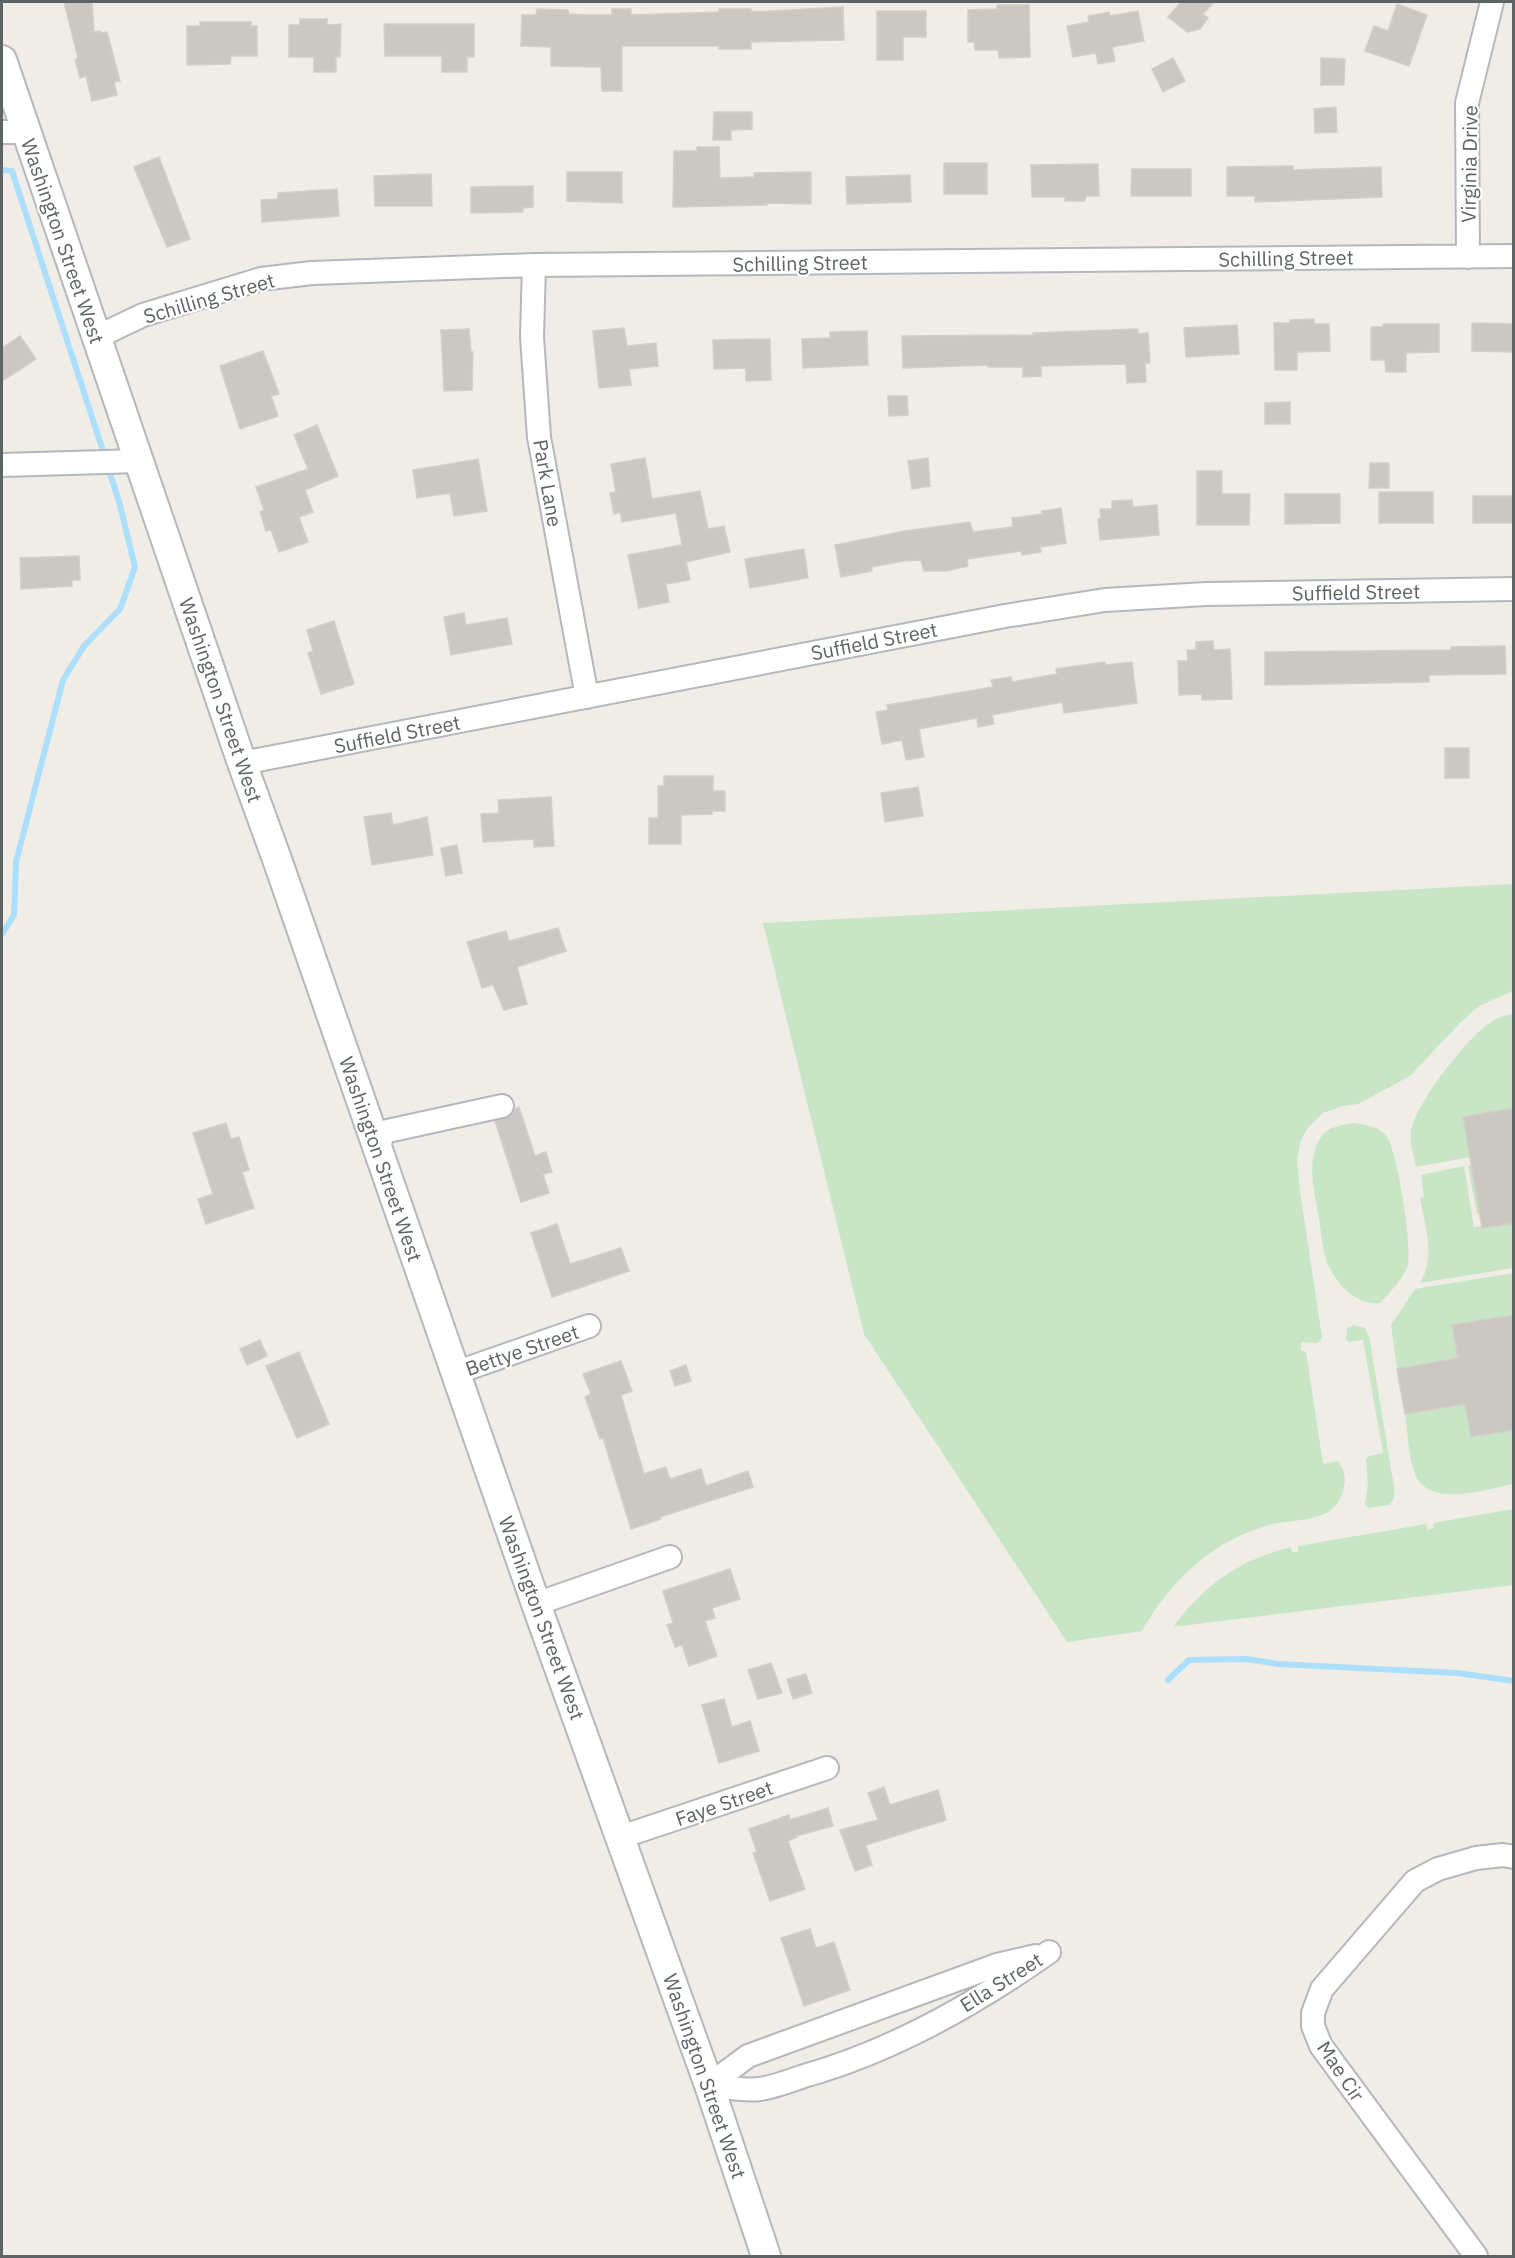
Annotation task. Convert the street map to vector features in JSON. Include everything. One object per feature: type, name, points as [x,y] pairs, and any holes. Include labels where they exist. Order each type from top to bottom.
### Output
[{"type":"street","name":"Virginia Drive","points":[[1468,257],[1467,103],[1492,2]]},
{"type":"street","name":"Washington Street West","points":[[2,60],[14,132],[97,338],[242,763],[279,862],[536,1604],[709,2085],[766,2256]]},
{"type":"street","name":"Schilling Street","points":[[97,338],[142,315],[261,279],[312,273],[534,266],[1514,256]]},
{"type":"street","name":"Park Lane","points":[[534,266],[532,337],[539,437],[587,697]]},
{"type":"street","points":[[2,465],[139,461]]},
{"type":"street","name":"Suffield Street","points":[[242,763],[1005,616],[1105,600],[1206,594],[1514,589]]},
{"type":"street","points":[[378,1152],[383,1132],[502,1106]]},
{"type":"street","name":"Bettye Street","points":[[455,1373],[589,1326]]},
{"type":"street","points":[[536,1604],[670,1557]]},
{"type":"street","name":"Faye Street","points":[[621,1837],[827,1768]]},
{"type":"street","name":"Mae Cir","points":[[1476,2256],[1321,2046],[1313,2026],[1313,2013],[1322,1989],[1415,1881],[1438,1869],[1476,1858],[1503,1855],[1514,1857]]},
{"type":"street","name":"Ella Street","points":[[1049,1952],[1009,1980],[877,2052],[829,2069],[759,2089],[709,2085],[748,2056],[997,1965],[1049,1952]]},
{"type":"green space","points":[[1513,884],[1513,991],[1479,1006],[1410,1076],[1358,1104],[1323,1113],[1307,1129],[1300,1142],[1297,1161],[1300,1191],[1322,1337],[1318,1343],[1301,1342],[1301,1350],[1306,1352],[1323,1464],[1338,1461],[1344,1473],[1343,1494],[1340,1500],[1325,1514],[1273,1524],[1252,1531],[1214,1551],[1181,1578],[1142,1631],[1067,1642],[864,1334],[763,923]]},
{"type":"green space","points":[[1513,1014],[1513,1108],[1470,1157],[1416,1167],[1411,1145],[1411,1131],[1431,1089],[1478,1032],[1494,1020]]},
{"type":"green space","points":[[1354,1123],[1376,1128],[1387,1137],[1395,1161],[1403,1201],[1409,1257],[1407,1267],[1399,1282],[1380,1303],[1371,1303],[1354,1296],[1334,1276],[1326,1260],[1312,1175],[1316,1146],[1324,1133],[1340,1125]]},
{"type":"green space","points":[[1472,1165],[1480,1214],[1477,1214],[1468,1166]]},
{"type":"green space","points":[[1464,1166],[1474,1227],[1513,1223],[1513,1268],[1420,1283],[1425,1273],[1428,1252],[1420,1198],[1424,1197],[1421,1175]]},
{"type":"green space","points":[[1513,1273],[1513,1315],[1452,1325],[1458,1358],[1397,1369],[1391,1325],[1415,1289]]},
{"type":"green space","points":[[1354,1325],[1365,1328],[1369,1336],[1394,1487],[1394,1498],[1389,1505],[1368,1508],[1365,1504],[1368,1485],[1366,1459],[1369,1456],[1383,1453],[1363,1340],[1348,1342],[1346,1339],[1347,1328]]},
{"type":"green space","points":[[1465,1404],[1513,1430],[1513,1484],[1474,1492],[1445,1494],[1432,1491],[1422,1485],[1415,1474],[1405,1414]]},
{"type":"green space","points":[[1513,1509],[1513,1585],[1173,1627],[1211,1586],[1240,1567],[1273,1552],[1291,1547],[1292,1552],[1298,1552],[1298,1546],[1426,1524],[1428,1530],[1434,1528],[1433,1523]]},
{"type":"building","points":[[64,2],[92,2],[94,32],[107,32],[120,81],[114,82],[117,95],[92,101],[86,76],[80,78],[75,60],[78,58]]},
{"type":"building","points":[[1181,2],[1214,2],[1203,14],[1208,18],[1200,29],[1187,32],[1168,17]]},
{"type":"building","points":[[1397,4],[1427,15],[1409,66],[1365,51],[1374,26],[1388,31]]},
{"type":"building","points":[[997,5],[1029,5],[1030,57],[999,58],[998,50],[975,50],[974,42],[968,42],[968,10],[997,9]]},
{"type":"building","points":[[843,7],[844,40],[751,42],[751,49],[719,49],[719,46],[622,46],[622,91],[602,91],[601,67],[551,66],[551,47],[521,46],[522,15],[536,15],[537,9],[568,10],[569,14],[612,15],[612,9],[631,9],[631,15],[719,12],[719,9],[751,9],[751,12]]},
{"type":"building","points":[[877,11],[926,11],[926,37],[903,37],[903,60],[877,60]]},
{"type":"building","points":[[1138,11],[1144,41],[1112,47],[1115,61],[1098,64],[1096,53],[1073,57],[1067,26],[1089,22],[1088,16],[1109,12],[1110,16]]},
{"type":"building","points":[[300,19],[327,19],[327,25],[341,24],[340,57],[336,57],[336,72],[314,72],[314,57],[289,57],[289,25],[300,25]]},
{"type":"building","points":[[200,22],[251,22],[251,26],[257,26],[257,56],[231,56],[230,64],[187,65],[187,26],[200,26]]},
{"type":"building","points":[[384,24],[474,24],[474,57],[467,57],[467,72],[442,72],[442,56],[385,56]]},
{"type":"building","points":[[1173,58],[1185,81],[1163,92],[1152,69]]},
{"type":"building","points":[[1321,58],[1345,59],[1344,85],[1321,85]]},
{"type":"building","points":[[1336,107],[1337,132],[1315,133],[1314,109]]},
{"type":"building","points":[[714,112],[752,112],[752,129],[731,130],[731,140],[713,140]]},
{"type":"building","points":[[697,147],[719,147],[720,178],[754,177],[754,173],[811,172],[811,204],[767,203],[767,205],[673,207],[674,151],[697,151]]},
{"type":"building","points":[[159,157],[190,239],[167,247],[134,167]]},
{"type":"building","points":[[944,163],[987,163],[987,194],[944,194]]},
{"type":"building","points":[[1098,164],[1099,196],[1086,196],[1085,201],[1065,201],[1065,197],[1032,197],[1031,165]]},
{"type":"building","points":[[1293,166],[1293,170],[1381,167],[1382,197],[1255,202],[1255,196],[1227,196],[1227,167]]},
{"type":"building","points":[[1132,169],[1191,169],[1191,196],[1131,196]]},
{"type":"building","points":[[567,172],[622,172],[622,203],[567,201]]},
{"type":"building","points":[[431,174],[432,206],[375,206],[374,176]]},
{"type":"building","points":[[910,175],[911,202],[847,204],[846,177]]},
{"type":"building","points":[[533,186],[533,207],[523,208],[523,212],[471,213],[471,187]]},
{"type":"building","points":[[337,189],[339,216],[262,222],[261,200],[278,199],[278,193]]},
{"type":"building","points":[[1314,319],[1314,324],[1329,324],[1330,351],[1297,352],[1297,370],[1275,370],[1274,323]]},
{"type":"building","points":[[1472,323],[1514,324],[1514,352],[1472,351]]},
{"type":"building","points":[[1383,324],[1439,324],[1439,352],[1406,353],[1406,372],[1386,372],[1385,360],[1371,360],[1371,327],[1383,327]]},
{"type":"building","points":[[1237,325],[1239,354],[1186,357],[1184,328]]},
{"type":"building","points":[[624,328],[627,346],[656,343],[658,366],[629,369],[631,385],[599,388],[593,331]]},
{"type":"building","points":[[469,329],[471,352],[473,352],[472,390],[444,391],[441,330]]},
{"type":"building","points":[[1138,329],[1138,334],[1148,333],[1150,363],[1145,363],[1146,382],[1127,383],[1126,364],[1041,366],[1041,376],[1023,377],[1023,367],[988,367],[988,365],[903,368],[902,336],[1033,335],[1033,333]]},
{"type":"building","points":[[867,331],[868,365],[803,368],[802,339],[830,338],[830,332]]},
{"type":"building","points":[[20,336],[36,359],[2,381],[2,348]]},
{"type":"building","points":[[770,339],[771,380],[746,381],[746,368],[714,369],[713,340]]},
{"type":"building","points":[[263,351],[279,394],[271,396],[278,416],[240,429],[220,366]]},
{"type":"building","points":[[888,396],[907,396],[908,415],[889,416]]},
{"type":"building","points":[[1290,402],[1290,424],[1265,424],[1265,403]]},
{"type":"building","points":[[317,425],[338,476],[305,490],[313,512],[299,517],[308,542],[279,552],[271,530],[266,531],[260,512],[264,510],[256,487],[308,469],[294,435]]},
{"type":"building","points":[[645,458],[652,499],[700,491],[708,529],[724,526],[730,552],[686,562],[690,580],[666,584],[669,602],[639,608],[628,555],[682,545],[676,513],[622,522],[620,512],[614,514],[610,493],[616,492],[611,464]]},
{"type":"building","points":[[928,458],[930,486],[912,489],[908,461]]},
{"type":"building","points":[[478,459],[487,511],[454,516],[450,493],[417,498],[413,470]]},
{"type":"building","points":[[1370,463],[1389,463],[1389,488],[1369,488]]},
{"type":"building","points":[[1197,471],[1222,471],[1222,494],[1250,494],[1249,525],[1197,525]]},
{"type":"building","points":[[1379,492],[1433,492],[1433,523],[1379,523]]},
{"type":"building","points":[[1285,494],[1340,494],[1340,523],[1285,524]]},
{"type":"building","points":[[1473,496],[1514,496],[1514,523],[1473,523]]},
{"type":"building","points":[[1132,500],[1133,507],[1157,505],[1159,535],[1100,540],[1098,519],[1101,518],[1100,509],[1112,509],[1112,501]]},
{"type":"building","points":[[1061,508],[1066,543],[1040,547],[1041,552],[1022,555],[1021,551],[967,559],[968,566],[947,571],[924,571],[921,560],[903,561],[871,567],[872,571],[841,577],[835,545],[905,531],[970,522],[973,532],[1013,527],[1012,518],[1043,514],[1042,511]]},
{"type":"building","points":[[804,549],[808,578],[750,588],[745,559]]},
{"type":"building","points":[[79,556],[80,580],[72,580],[72,586],[21,589],[20,558]]},
{"type":"building","points":[[464,613],[466,625],[507,618],[512,644],[451,655],[444,617]]},
{"type":"building","points":[[334,621],[354,684],[321,694],[308,653],[313,651],[307,630]]},
{"type":"building","points":[[1213,641],[1214,650],[1230,649],[1232,699],[1202,700],[1202,694],[1179,695],[1178,661],[1188,661],[1187,650],[1196,650],[1196,642]]},
{"type":"building","points":[[1505,646],[1506,674],[1429,675],[1429,682],[1265,685],[1265,652],[1451,650],[1451,647]]},
{"type":"building","points":[[1105,662],[1106,665],[1132,662],[1137,703],[1064,713],[1062,702],[992,715],[994,724],[978,727],[977,718],[919,729],[924,757],[906,760],[902,740],[882,744],[876,712],[888,710],[887,705],[993,687],[991,680],[1011,677],[1012,682],[1057,674],[1056,669]]},
{"type":"building","points":[[1445,748],[1469,748],[1469,778],[1445,778]]},
{"type":"building","points":[[664,776],[713,776],[713,791],[725,791],[725,811],[712,811],[712,814],[681,815],[681,844],[649,844],[649,818],[658,818],[658,786],[664,786]]},
{"type":"building","points":[[918,787],[923,816],[885,822],[881,793]]},
{"type":"building","points":[[551,797],[554,846],[534,847],[534,839],[483,842],[481,814],[499,813],[498,800]]},
{"type":"building","points":[[391,813],[393,825],[427,817],[433,855],[372,865],[364,817]]},
{"type":"building","points":[[457,845],[462,873],[446,876],[441,848]]},
{"type":"building","points":[[558,928],[566,951],[517,967],[527,1004],[504,1010],[493,985],[482,988],[467,942],[506,931],[509,941]]},
{"type":"building","points":[[519,1107],[535,1156],[546,1152],[552,1172],[543,1174],[549,1193],[521,1202],[495,1121],[511,1116]]},
{"type":"building","points":[[1514,1108],[1514,1223],[1482,1228],[1463,1117]]},
{"type":"building","points":[[226,1123],[231,1139],[239,1137],[249,1170],[242,1172],[254,1208],[206,1224],[198,1199],[213,1194],[193,1133]]},
{"type":"building","points":[[557,1224],[570,1264],[621,1248],[629,1271],[552,1297],[531,1233]]},
{"type":"building","points":[[1514,1315],[1514,1430],[1471,1437],[1465,1404],[1405,1414],[1397,1369],[1458,1358],[1452,1325]]},
{"type":"building","points":[[260,1340],[267,1356],[247,1365],[240,1349]]},
{"type":"building","points":[[299,1352],[329,1424],[297,1438],[266,1366]]},
{"type":"building","points":[[621,1361],[632,1391],[621,1395],[644,1474],[666,1467],[670,1479],[701,1469],[706,1486],[748,1471],[753,1487],[660,1517],[661,1519],[631,1529],[603,1438],[600,1439],[585,1397],[591,1394],[583,1374]]},
{"type":"building","points":[[686,1365],[691,1381],[675,1386],[670,1371]]},
{"type":"building","points":[[730,1569],[740,1599],[712,1608],[715,1618],[705,1621],[717,1656],[689,1666],[682,1645],[675,1647],[667,1625],[673,1623],[663,1591]]},
{"type":"building","points":[[771,1663],[782,1693],[758,1699],[748,1670]]},
{"type":"building","points":[[806,1674],[812,1693],[793,1699],[787,1679]]},
{"type":"building","points":[[724,1699],[732,1727],[750,1721],[759,1751],[719,1763],[702,1705]]},
{"type":"building","points":[[884,1787],[890,1805],[938,1790],[946,1820],[866,1845],[872,1865],[855,1871],[840,1830],[878,1820],[868,1793]]},
{"type":"building","points":[[828,1808],[833,1826],[796,1836],[788,1841],[805,1889],[770,1901],[753,1853],[757,1852],[749,1829],[789,1815],[790,1820]]},
{"type":"building","points":[[810,1929],[816,1948],[834,1942],[850,1990],[804,2006],[781,1938]]},
{"type":"waterway","points":[[2,170],[12,171],[105,457]]},
{"type":"waterway","points":[[2,934],[14,915],[16,862],[63,680],[84,646],[120,609],[135,567],[108,467]]},
{"type":"waterway","points":[[1168,1680],[1189,1660],[1247,1659],[1278,1664],[1457,1673],[1514,1681]]}]
